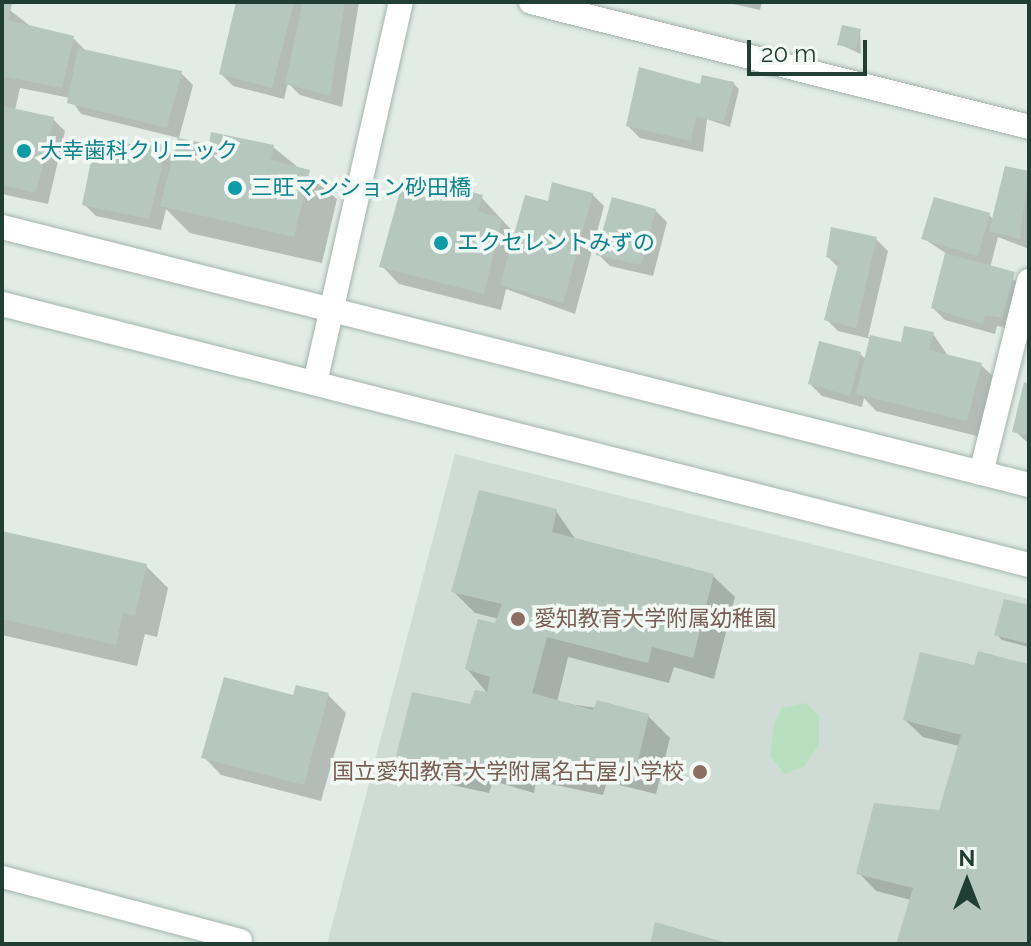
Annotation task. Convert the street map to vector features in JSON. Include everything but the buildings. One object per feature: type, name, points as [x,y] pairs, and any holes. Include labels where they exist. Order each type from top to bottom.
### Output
[{"type":"street","points":[[315,383],[401,2]]},
{"type":"street","points":[[531,2],[1029,127]]},
{"type":"street","points":[[2,227],[331,306],[1029,485]]},
{"type":"street","points":[[981,473],[1029,281]]},
{"type":"street","points":[[2,304],[1029,565]]},
{"type":"lane","points":[[2,877],[241,940]]},
{"type":"shaded area","name":"国立愛知教育大学附属名古屋小学校","points":[[455,454],[1029,599],[1029,944],[327,944]]},
{"type":"green space","points":[[806,703],[819,716],[819,744],[805,766],[785,774],[770,756],[774,724],[782,708]]},
{"type":"place","name":"大幸歯科クリニック","points":[[24,151]]},
{"type":"place","name":"三旺マンション砂田橋","points":[[235,188]]},
{"type":"place","name":"エクセレントみずの","points":[[441,243]]},
{"type":"place","name":"愛知教育大学附属幼稚園","points":[[518,619]]},
{"type":"place","name":"国立愛知教育大学附属名古屋小学校","points":[[700,772]]}]
